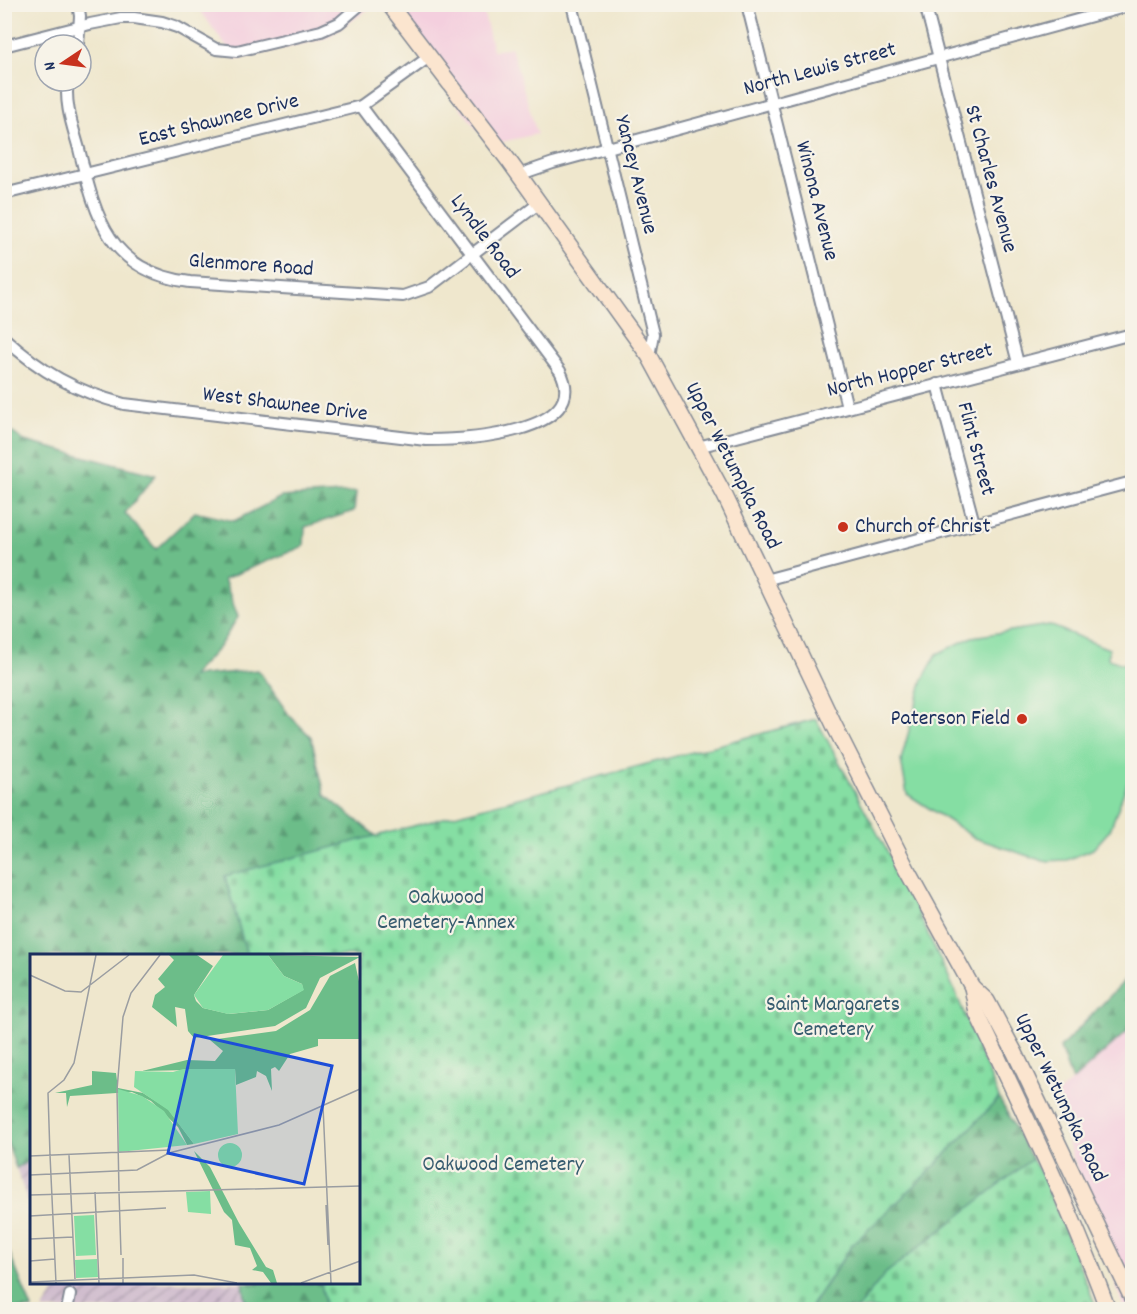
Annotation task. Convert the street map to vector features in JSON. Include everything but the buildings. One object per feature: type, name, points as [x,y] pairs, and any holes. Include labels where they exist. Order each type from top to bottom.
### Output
[{"type":"main road","name":"Upper Wetumpka Road","points":[[389,4],[518,175],[649,356],[725,496],[861,779],[918,890],[972,987],[987,1001],[1015,1053],[1132,1298]]},
{"type":"main road","name":"Upper Wetumpka Road","points":[[972,987],[976,1013],[1084,1243],[1108,1310]]},
{"type":"main road","points":[[1064,1199],[1080,1190]]},
{"type":"street","points":[[78,4],[79,33]]},
{"type":"street","points":[[4,46],[121,18],[149,19],[177,27],[216,49],[237,51],[321,31],[339,23],[361,4]]},
{"type":"street","name":"Yancey Avenue","points":[[572,4],[653,334],[649,356]]},
{"type":"street","name":"Winona Avenue","points":[[747,4],[847,407]]},
{"type":"street","name":"St Charles Avenue","points":[[925,4],[1018,363]]},
{"type":"street","name":"North Lewis Street","points":[[518,175],[553,163],[1132,5]]},
{"type":"street","name":"East Shawnee Drive","points":[[4,194],[361,106],[429,57]]},
{"type":"street","name":"Glenmore Road","points":[[68,93],[68,106],[97,214],[115,244],[142,267],[176,280],[403,296],[429,287],[538,204]]},
{"type":"street","name":"Lyndle Road","points":[[361,106],[556,364],[564,378],[566,395]]},
{"type":"street","name":"North Hopper Street","points":[[698,447],[1132,334]]},
{"type":"street","name":"West Shawnee Drive","points":[[4,338],[39,367],[73,387],[97,397],[124,404],[395,438],[452,440],[514,430],[547,419],[559,409],[566,395]]},
{"type":"street","name":"Flint Street","points":[[937,384],[974,524]]},
{"type":"street","points":[[765,579],[1132,482]]},
{"type":"street","points":[[67,1310],[70,1295]]},
{"type":"shaded area","points":[[196,5],[375,5],[327,38],[236,60]]},
{"type":"shaded area","points":[[382,5],[482,5],[493,51],[511,47],[537,134],[489,145]]},
{"type":"shaded area","points":[[1132,1027],[1132,1309],[1124,1309],[1053,1098]]},
{"type":"shaded area","points":[[30,1161],[30,1208],[16,1168]]},
{"type":"shaded area","points":[[57,1284],[243,1284],[247,1309],[42,1310],[58,1287]]},
{"type":"green space","points":[[5,427],[24,441],[156,475],[125,513],[156,549],[195,512],[234,521],[281,497],[356,492],[354,511],[305,527],[304,546],[224,579],[238,617],[219,647],[192,676],[258,670],[289,715],[311,737],[325,795],[376,836],[225,876],[247,954],[30,954],[30,1161],[16,1168],[5,1137]]},
{"type":"green space","name":"Paterson Field","points":[[1049,625],[1109,649],[1108,659],[1132,667],[1132,770],[1110,830],[1093,849],[1067,860],[1043,861],[975,838],[907,794],[901,760],[923,679],[937,654],[972,637]]},
{"type":"green space","points":[[816,719],[901,877],[954,989],[999,1098],[929,1172],[852,1245],[809,1309],[326,1309],[321,1284],[360,1284],[360,954],[247,954],[225,876]]},
{"type":"green space","points":[[1132,973],[1132,1027],[1072,1081],[1060,1048]]},
{"type":"green space","points":[[999,1098],[1032,1159],[885,1274],[857,1309],[809,1310],[852,1245],[929,1172]]},
{"type":"green space","points":[[1032,1159],[1044,1178],[1097,1309],[857,1309],[885,1274]]},
{"type":"green space","points":[[5,1242],[32,1309],[5,1309]]},
{"type":"green space","points":[[243,1284],[321,1284],[326,1309],[247,1309]]},
{"type":"place","name":"Church of Christ","points":[[843,527]]},
{"type":"place","name":"Paterson Field","points":[[1022,719]]},
{"type":"park label","name":"Oakwood Cemetery-Annex","points":[[446,910]]},
{"type":"park label","name":"Saint Margarets Cemetery","points":[[833,1018]]},
{"type":"park label","name":"Oakwood Cemetery","points":[[503,1165]]}]
